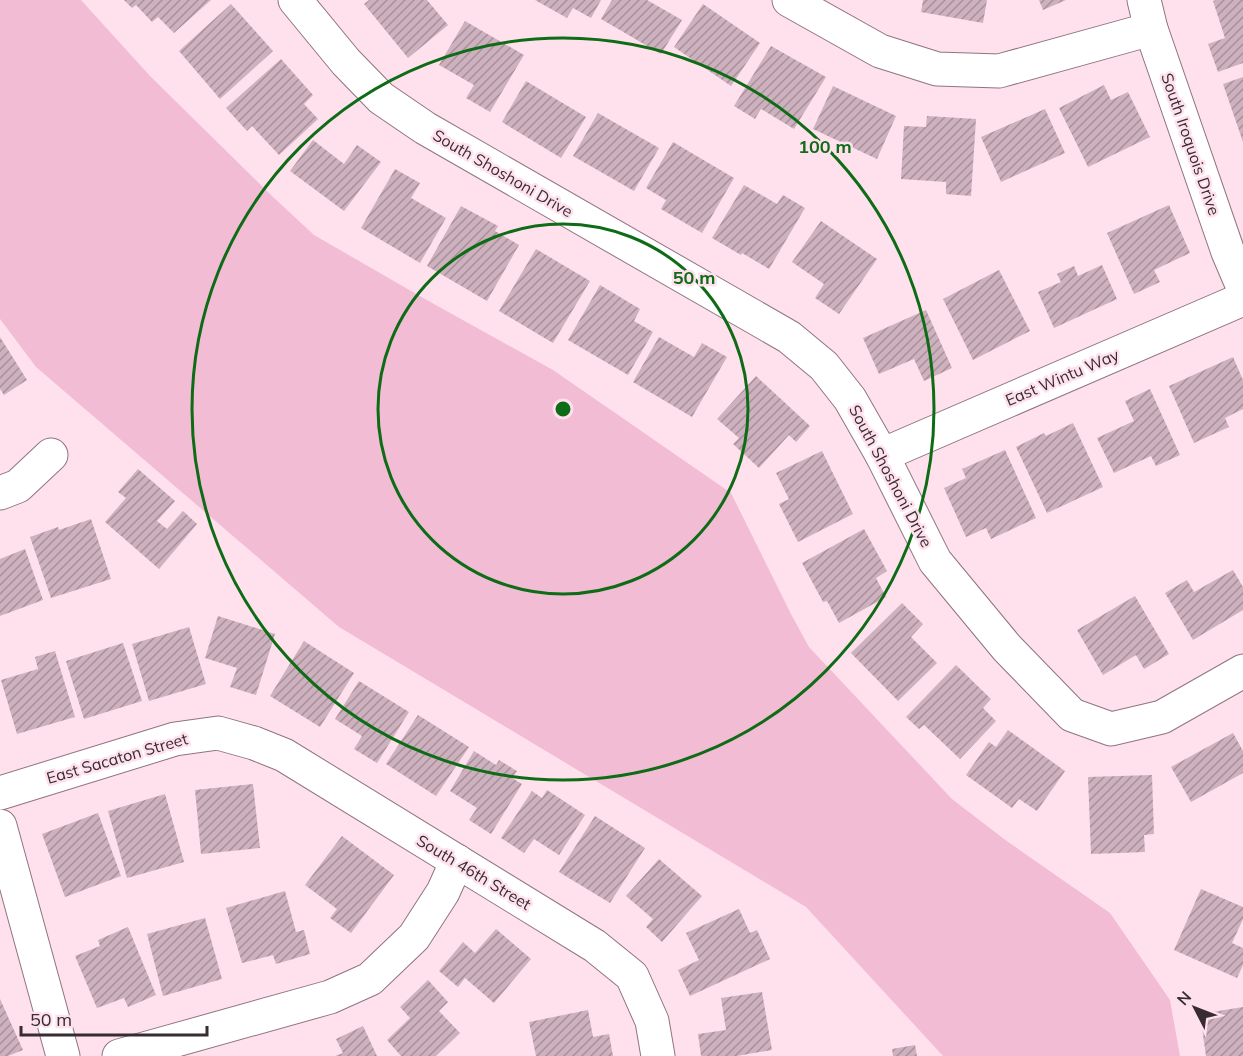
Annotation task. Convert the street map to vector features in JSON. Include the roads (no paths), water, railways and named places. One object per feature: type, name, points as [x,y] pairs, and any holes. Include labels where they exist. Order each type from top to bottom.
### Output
[{"type":"street","name":"South Shoshoni Drive","points":[[295,0],[346,62],[381,98],[425,128],[789,337],[824,366],[850,399],[882,454],[935,561],[1007,648],[1072,715],[1111,729],[1162,717],[1243,670]]},
{"type":"street","points":[[789,0],[880,51],[938,69],[999,71],[1147,14]]},
{"type":"street","name":"South Iroquois Drive","points":[[1147,14],[1228,252],[1243,287]]},
{"type":"street","name":"East Wintu Way","points":[[882,454],[1243,299]]},
{"type":"street","points":[[0,493],[18,486],[51,454]]},
{"type":"street","name":"East Sacaton Street","points":[[0,793],[176,739],[218,733],[235,738]]},
{"type":"street","name":"South 46th Street","points":[[235,738],[284,755],[595,946],[632,976],[652,1021],[658,1056]]},
{"type":"street","points":[[0,826],[63,1056]]},
{"type":"street","points":[[119,1056],[330,997],[370,979],[414,937],[443,892],[457,861]]}]
